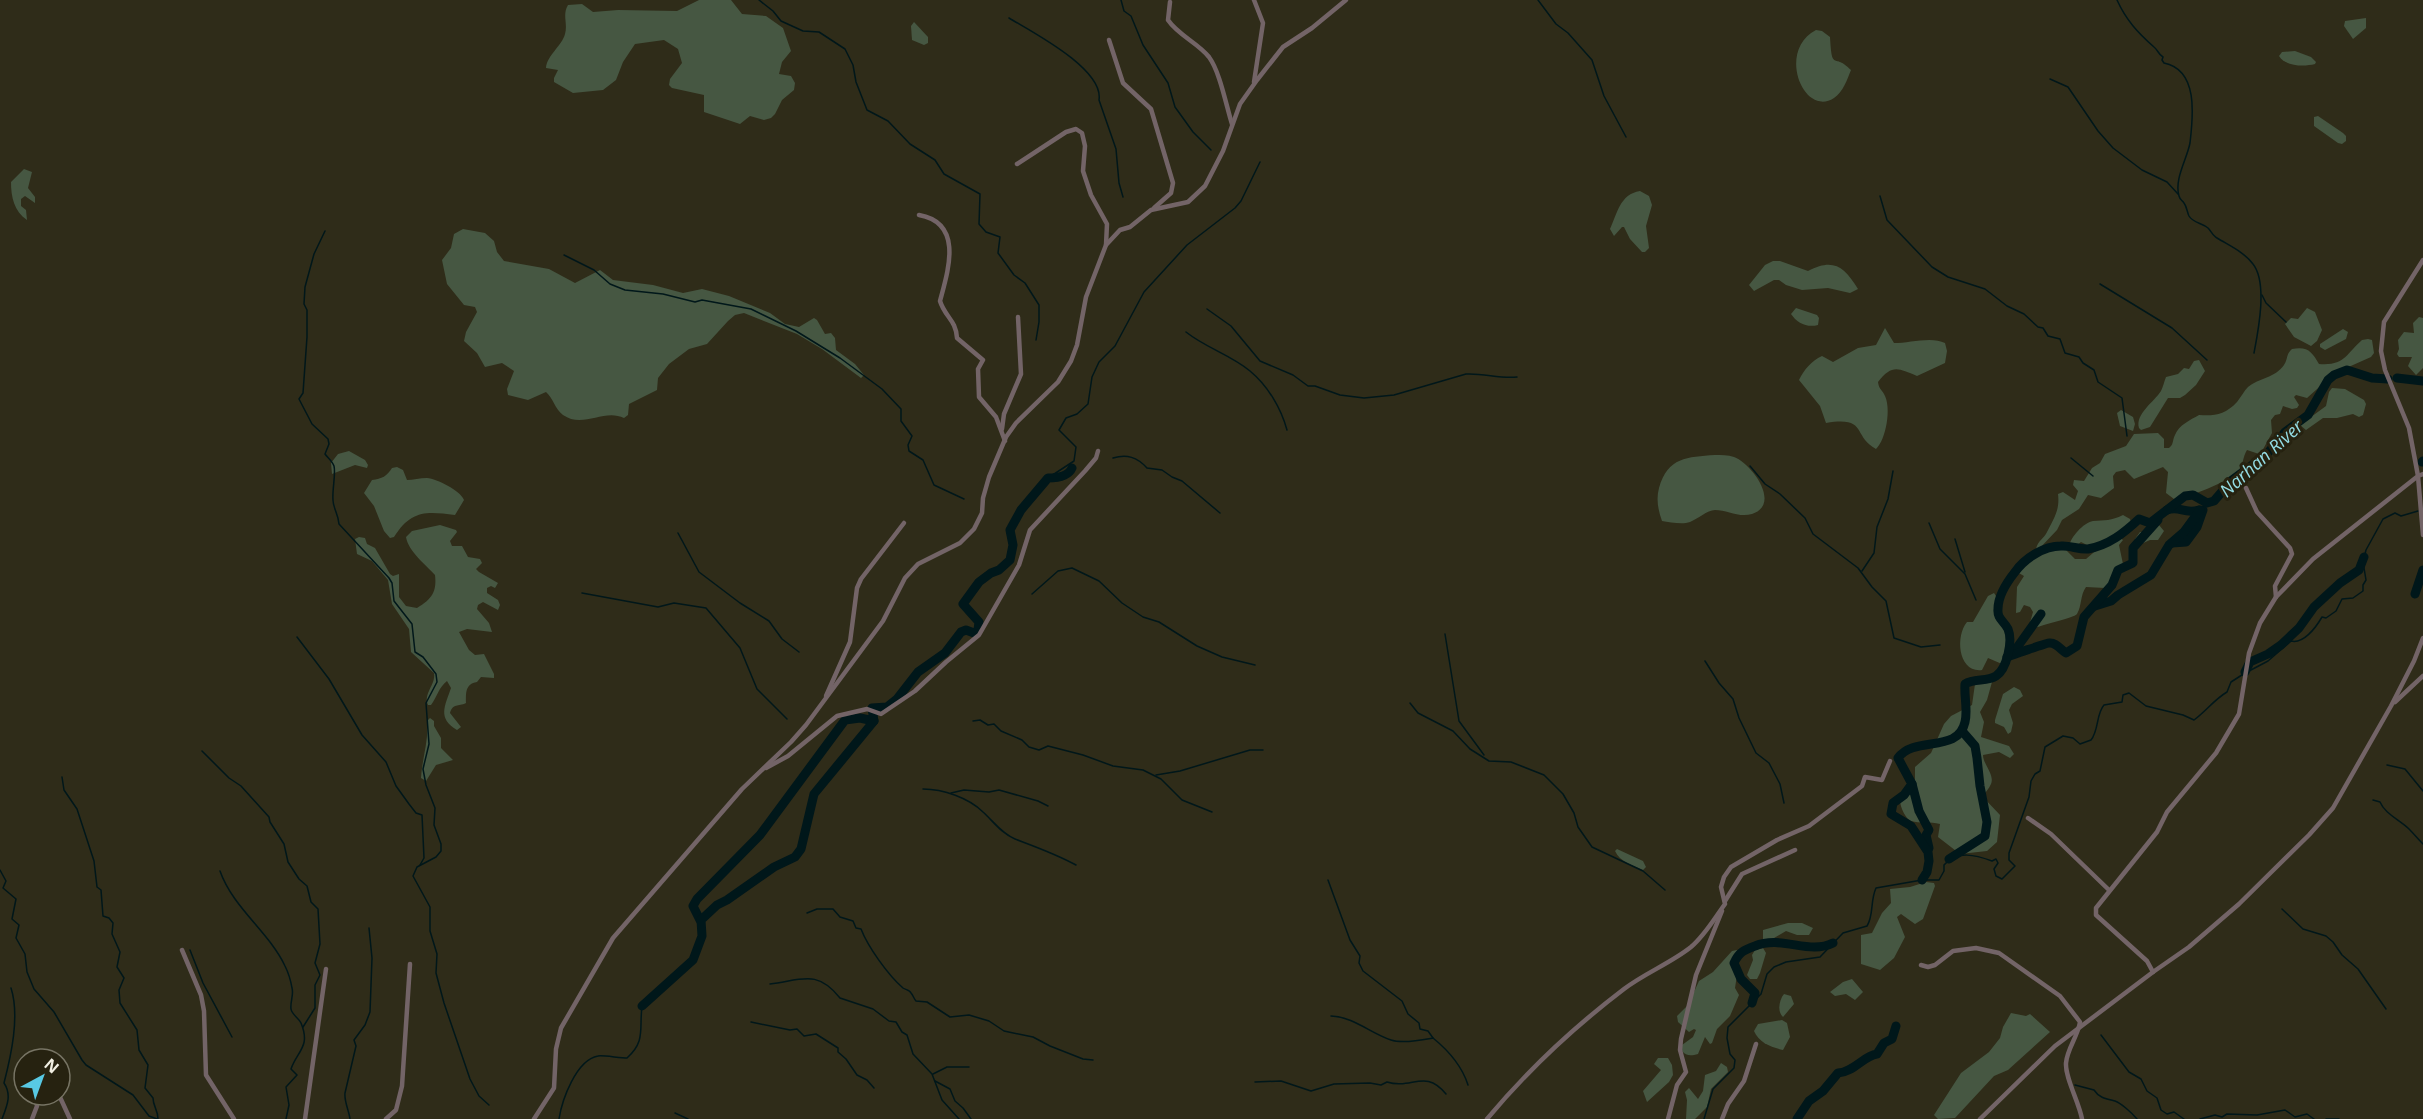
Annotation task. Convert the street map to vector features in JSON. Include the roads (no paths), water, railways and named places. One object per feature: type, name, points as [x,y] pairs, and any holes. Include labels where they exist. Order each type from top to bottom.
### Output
[{"type":"street","points":[[1254,0],[1263,23],[1254,85]]},
{"type":"street","points":[[1152,210],[1188,202],[1205,186],[1223,151],[1240,104],[1254,85],[1283,47],[1312,28],[1346,0]]},
{"type":"street","points":[[1170,2],[1168,20],[1173,27],[1209,57],[1232,124]]},
{"type":"street","points":[[1106,245],[1120,230],[1130,227],[1171,193],[1173,183],[1151,109],[1123,83],[1109,40]]},
{"type":"street","points":[[534,1119],[554,1088],[556,1048],[561,1028],[614,938],[758,772],[791,742],[822,704],[883,621],[905,578],[918,564],[960,543],[974,529],[982,513],[983,498],[989,477],[1005,441],[1016,423],[1058,382],[1071,361],[1077,345],[1086,297],[1106,245],[1107,224],[1091,195],[1083,171],[1085,146],[1082,133],[1076,129],[1066,132],[1017,164]]},
{"type":"street","points":[[919,216],[938,221],[947,236],[950,249],[949,263],[940,301],[955,323],[957,338],[983,360],[978,369],[979,398],[996,417],[1005,441]]},
{"type":"street","points":[[2423,260],[2384,322],[2381,344],[2385,370],[2409,428],[2420,475],[2423,535]]},
{"type":"street","points":[[1002,429],[1004,414],[1021,374],[1018,317]]},
{"type":"street","points":[[758,772],[788,756],[837,716],[867,709],[880,714],[887,711],[915,692],[979,635],[1019,565],[1030,530],[1096,458],[1098,451]]},
{"type":"street","points":[[2154,972],[2147,961],[2096,915],[2096,908],[2143,851],[2157,832],[2167,812],[2216,753],[2239,714],[2248,653],[2260,623],[2276,597],[2313,559],[2420,475]]},
{"type":"street","points":[[2246,488],[2257,512],[2290,548],[2292,554],[2275,586],[2276,597]]},
{"type":"street","points":[[822,704],[848,651],[857,588],[861,579],[904,523]]},
{"type":"street","points":[[1980,1119],[2033,1065],[2080,1026],[2189,947],[2239,904],[2320,824],[2333,808],[2391,706],[2423,638]]},
{"type":"street","points":[[2391,706],[2423,676]]},
{"type":"street","points":[[1668,1119],[1677,1085],[1686,1072],[1680,1050],[1681,1039],[1696,975],[1725,903],[1721,887],[1724,877],[1731,867],[1777,840],[1809,826],[1862,786],[1865,777],[1882,780],[1890,761]]},
{"type":"street","points":[[2028,818],[2051,834],[2109,890]]},
{"type":"street","points":[[1487,1119],[1531,1068],[1610,1000],[1625,988],[1691,947],[1725,903],[1742,874],[1795,850]]},
{"type":"street","points":[[1921,965],[1935,965],[1947,958],[1953,951],[1976,948],[1998,953],[2060,996],[2080,1022],[2066,1061],[2067,1074],[2077,1098],[2082,1119]]},
{"type":"street","points":[[182,950],[203,1003],[206,1075],[234,1119]]},
{"type":"street","points":[[386,1119],[396,1110],[402,1086],[410,964]]},
{"type":"street","points":[[305,1119],[326,969]]},
{"type":"street","points":[[1722,1119],[1728,1104],[1744,1081],[1756,1044]]},
{"type":"waterway","points":[[759,0],[781,21],[803,31],[819,32],[845,49],[853,65],[856,82],[867,110],[888,121],[910,144],[935,160],[944,174],[980,194],[979,224],[986,232],[1000,237],[998,253],[1014,275],[1025,283],[1039,305],[1036,340]]},
{"type":"waterway","points":[[1121,0],[1124,11],[1131,16],[1143,45],[1168,83],[1175,107],[1193,132],[1211,150]]},
{"type":"waterway","points":[[1538,0],[1556,24],[1568,33],[1592,60],[1604,96],[1626,137]]},
{"type":"waterway","points":[[2117,0],[2133,26],[2163,57],[2164,63],[2175,67],[2183,75],[2188,85],[2192,108],[2191,132],[2190,143],[2179,176],[2179,196],[2195,222],[2206,226],[2216,237],[2245,256],[2258,272],[2261,308],[2254,353]]},
{"type":"waterway","points":[[1009,18],[1049,42],[1079,64],[1098,88],[1099,100],[1116,149],[1119,183],[1123,197]]},
{"type":"waterway","points":[[2050,79],[2068,87],[2098,131],[2113,148],[2142,170],[2167,182],[2178,194]]},
{"type":"waterway","points":[[1048,478],[1074,461],[1076,447],[1059,430],[1066,418],[1077,414],[1088,404],[1092,377],[1099,362],[1115,346],[1144,292],[1187,245],[1235,208],[1241,201],[1260,162]]},
{"type":"waterway","points":[[1880,196],[1887,220],[1932,267],[1948,277],[1985,289],[2007,306],[2024,314],[2038,327],[2043,328],[2048,336],[2060,339],[2065,353],[2079,357],[2083,363],[2094,370],[2098,382],[2122,398],[2127,436]]},
{"type":"waterway","points":[[325,231],[314,254],[305,287],[307,337],[303,393],[299,399],[312,424],[328,439],[329,444],[325,454],[334,466],[333,503],[339,524],[389,578],[392,583],[394,601],[412,624],[415,652],[423,657],[436,674],[437,682],[426,703],[429,744],[423,769],[426,785],[435,808],[434,825],[441,844],[441,851],[436,857],[417,867],[413,876],[430,907],[430,931],[437,954],[436,973],[444,1003],[470,1079],[479,1096],[489,1105]]},
{"type":"waterway","points":[[564,255],[594,270],[610,284],[625,290],[751,309],[796,331],[840,358],[882,389],[901,409],[901,421],[912,436],[908,445],[909,451],[923,460],[934,485],[964,499]]},
{"type":"waterway","points":[[2100,284],[2172,328],[2207,360]]},
{"type":"waterway","points":[[2262,295],[2266,303],[2286,322]]},
{"type":"waterway","points":[[1207,309],[1231,326],[1260,361],[1293,375],[1308,386],[1315,386],[1340,395],[1364,398],[1394,395],[1466,374],[1517,377]]},
{"type":"waterway","points":[[1186,332],[1243,365],[1257,377],[1273,398],[1287,430]]},
{"type":"waterway","name":"Narhan River","points":[[1922,880],[1927,872],[1928,852],[1911,826],[1891,814],[1893,803],[1904,795],[1912,784],[1898,758],[1905,751],[1915,747],[1954,738],[1961,732],[1965,722],[1965,684],[1992,678],[2000,672],[2008,654],[2010,640],[2008,629],[1999,615],[1998,604],[2006,585],[2019,567],[2035,554],[2048,548],[2064,546],[2088,549],[2103,545],[2122,534],[2139,519],[2150,523],[2185,496],[2193,495],[2207,503],[2214,501],[2232,480],[2267,454],[2285,432],[2308,415],[2328,380],[2334,375],[2347,370],[2372,378],[2388,379]]},
{"type":"waterway","name":"Narhan River","points":[[2397,378],[2423,381]]},
{"type":"waterway","points":[[1113,458],[1132,457],[1147,468],[1162,470],[1182,481],[1220,513]]},
{"type":"waterway","points":[[2071,458],[2093,476]]},
{"type":"waterway","points":[[1750,466],[1765,484],[1780,494],[1805,518],[1813,534],[1858,568],[1886,601],[1894,638],[1921,647],[1940,645]]},
{"type":"waterway","points":[[700,920],[693,906],[697,899],[760,835],[845,720],[860,718],[874,721],[872,708],[887,707],[897,699],[918,672],[945,653],[961,632],[966,630],[974,633],[978,630],[979,622],[963,604],[979,582],[1010,560],[1013,545],[1010,530],[1021,510],[1048,478],[1065,475],[1072,468]]},
{"type":"waterway","points":[[1862,571],[1874,553],[1877,527],[1888,499],[1893,471]]},
{"type":"waterway","points":[[2167,510],[2199,510]]},
{"type":"waterway","points":[[2095,606],[2111,601],[2151,575],[2169,545],[2184,532],[2200,510]]},
{"type":"waterway","points":[[2172,543],[2186,542],[2197,527],[2203,510]]},
{"type":"waterway","name":"Narhan River","points":[[2249,671],[2268,661],[2291,641],[2304,638],[2322,617],[2326,618],[2336,611],[2342,599],[2353,598],[2363,591],[2366,580],[2363,562],[2366,550],[2383,519],[2395,513],[2401,516],[2418,511]]},
{"type":"waterway","points":[[2007,657],[2049,643],[2056,645],[2066,653],[2077,646],[2084,617],[2112,585],[2118,570],[2133,563],[2133,548],[2158,520]]},
{"type":"waterway","points":[[1929,523],[1940,549],[1965,574],[1976,600]]},
{"type":"waterway","points":[[678,533],[699,572],[740,603],[769,621],[782,639],[799,652]]},
{"type":"waterway","points":[[1955,539],[1965,572]]},
{"type":"waterway","points":[[2245,672],[2250,662],[2281,645],[2299,628],[2314,607],[2340,583],[2359,570],[2364,557]]},
{"type":"waterway","points":[[1032,594],[1058,571],[1072,568],[1099,581],[1122,603],[1143,617],[1159,622],[1197,646],[1222,657],[1255,665]]},
{"type":"waterway","name":"Narhan River","points":[[2415,594],[2423,570]]},
{"type":"waterway","points":[[582,593],[658,607],[674,603],[706,608],[740,648],[757,689],[787,719]]},
{"type":"waterway","points":[[2013,653],[2041,614]]},
{"type":"waterway","points":[[1445,634],[1459,721],[1484,755]]},
{"type":"waterway","points":[[297,637],[329,679],[362,735],[386,762],[396,786],[416,813],[422,815],[424,858],[420,865]]},
{"type":"waterway","points":[[1705,661],[1733,699],[1739,718],[1756,753],[1769,763],[1780,784],[1784,803]]},
{"type":"waterway","points":[[1704,1119],[1713,1089],[1734,1068],[1735,1060],[1730,1054],[1727,1038],[1728,1027],[1761,994],[1767,974],[1774,967],[1786,962],[1820,957],[1843,933],[1867,926],[1871,917],[1876,888],[1922,880],[1939,880],[1944,871],[1944,865],[1955,857],[1967,855],[1992,861],[1996,859],[1998,863],[1994,869],[1996,876],[2002,879],[2015,866],[2009,860],[2009,853],[2029,797],[2031,781],[2040,771],[2045,747],[2063,736],[2073,738],[2080,744],[2091,740],[2104,705],[2122,702],[2123,695],[2129,693],[2146,706],[2194,720],[2227,692],[2231,682],[2245,673]]},
{"type":"waterway","points":[[1410,703],[1418,713],[1453,731],[1470,749],[1489,761],[1511,762],[1544,775],[1563,794],[1574,813],[1578,827],[1592,847],[1643,871],[1665,890]]},
{"type":"waterway","points":[[973,721],[980,720],[988,725],[994,724],[1001,731],[1039,750],[1048,746],[1113,766],[1143,770],[1161,779],[1182,800],[1212,812]]},
{"type":"waterway","points":[[642,1006],[693,960],[702,936],[701,920],[717,905],[774,867],[795,857],[801,849],[814,794],[874,721]]},
{"type":"waterway","points":[[1949,859],[1985,836],[1987,822],[1975,746],[1962,731]]},
{"type":"waterway","points":[[1156,775],[1180,771],[1250,750],[1263,750]]},
{"type":"waterway","points":[[202,751],[229,778],[241,786],[269,817],[284,844],[288,862],[299,879],[307,886],[311,902],[318,909],[320,944],[315,963],[320,975],[315,985],[315,1008],[303,1027]]},
{"type":"waterway","points":[[2387,765],[2405,769],[2423,791]]},
{"type":"waterway","points":[[62,777],[64,790],[77,809],[94,861],[97,887],[101,890],[103,916],[109,918],[113,923],[112,934],[120,952],[117,967],[124,978],[119,990],[120,1003],[137,1030],[139,1050],[148,1065],[145,1088],[153,1098],[158,1119]]},
{"type":"waterway","points":[[1912,784],[1919,811],[1929,830],[1926,835],[1929,848]]},
{"type":"waterway","points":[[923,789],[931,789],[963,799],[977,807],[1010,837],[1076,865]]},
{"type":"waterway","points":[[951,793],[964,790],[989,792],[999,790],[1048,806]]},
{"type":"waterway","points":[[2373,800],[2380,802],[2385,810],[2409,829],[2423,844]]},
{"type":"waterway","points":[[0,870],[6,881],[3,888],[16,899],[12,919],[19,925],[16,938],[25,954],[27,972],[34,989],[54,1012],[86,1065],[133,1095],[149,1116],[157,1119]]},
{"type":"waterway","points":[[220,871],[233,897],[270,942],[286,968],[293,993],[291,1009],[304,1031],[304,1043],[291,1069],[297,1075],[286,1087],[289,1105],[286,1119]]},
{"type":"waterway","points":[[1328,880],[1350,940],[1360,956],[1359,963],[1363,971],[1402,1001],[1408,1014],[1419,1023],[1420,1029],[1428,1031],[1433,1038]]},
{"type":"waterway","points":[[807,913],[817,909],[833,909],[840,917],[853,921],[856,928],[861,929],[868,944],[885,968],[916,1001],[927,1002],[950,1017],[969,1015],[989,1021],[1004,1031],[1033,1037],[1083,1059],[1093,1060]]},
{"type":"waterway","points":[[2282,909],[2303,929],[2326,936],[2333,942],[2342,955],[2358,969],[2386,1009]]},
{"type":"waterway","points":[[350,1119],[345,1093],[356,1046],[354,1040],[365,1025],[370,1012],[372,958],[369,928]]},
{"type":"waterway","points":[[1752,1003],[1755,993],[1741,979],[1734,963],[1742,952],[1765,943],[1814,947],[1833,943]]},
{"type":"waterway","points":[[190,950],[203,983],[232,1037]]},
{"type":"waterway","points":[[770,984],[800,979],[816,980],[824,983],[840,998],[873,1009],[889,1021],[896,1022],[902,1032],[907,1035],[913,1054],[932,1074],[942,1100],[959,1119]]},
{"type":"waterway","points":[[2,1119],[8,1101],[8,1092],[4,1083],[15,1023],[11,988]]},
{"type":"waterway","points":[[559,1119],[571,1082],[583,1065],[598,1056],[627,1058],[633,1052],[639,1040],[642,1006]]},
{"type":"waterway","points":[[1331,1016],[1355,1022],[1383,1037],[1396,1041],[1433,1038],[1454,1059],[1468,1085]]},
{"type":"waterway","points":[[751,1022],[790,1030],[797,1029],[804,1036],[816,1034],[838,1048],[838,1052],[857,1075],[867,1080],[874,1088]]},
{"type":"waterway","points":[[1797,1119],[1809,1101],[1823,1091],[1838,1073],[1849,1070],[1877,1054],[1884,1043],[1892,1039],[1896,1026]]},
{"type":"waterway","points":[[2101,1035],[2129,1072],[2141,1079],[2147,1091],[2157,1098],[2161,1110],[2167,1114],[2174,1112],[2184,1119]]},
{"type":"waterway","points":[[933,1074],[947,1067],[969,1067]]},
{"type":"waterway","points":[[935,1081],[950,1089],[955,1101],[971,1119]]},
{"type":"waterway","points":[[1255,1082],[1281,1081],[1311,1091],[1334,1084],[1381,1085],[1387,1082],[1404,1084],[1425,1081],[1438,1086],[1446,1094]]},
{"type":"waterway","points":[[2075,1085],[2094,1090],[2101,1096],[2117,1102],[2137,1119]]},
{"type":"waterway","points":[[2200,1119],[2215,1115],[2222,1117],[2227,1114],[2257,1115],[2285,1110],[2295,1117],[2307,1114],[2314,1119]]},
{"type":"waterway","points":[[675,1113],[688,1119]]},
{"type":"waterway","points":[[2326,1119],[2339,1119]]}]
